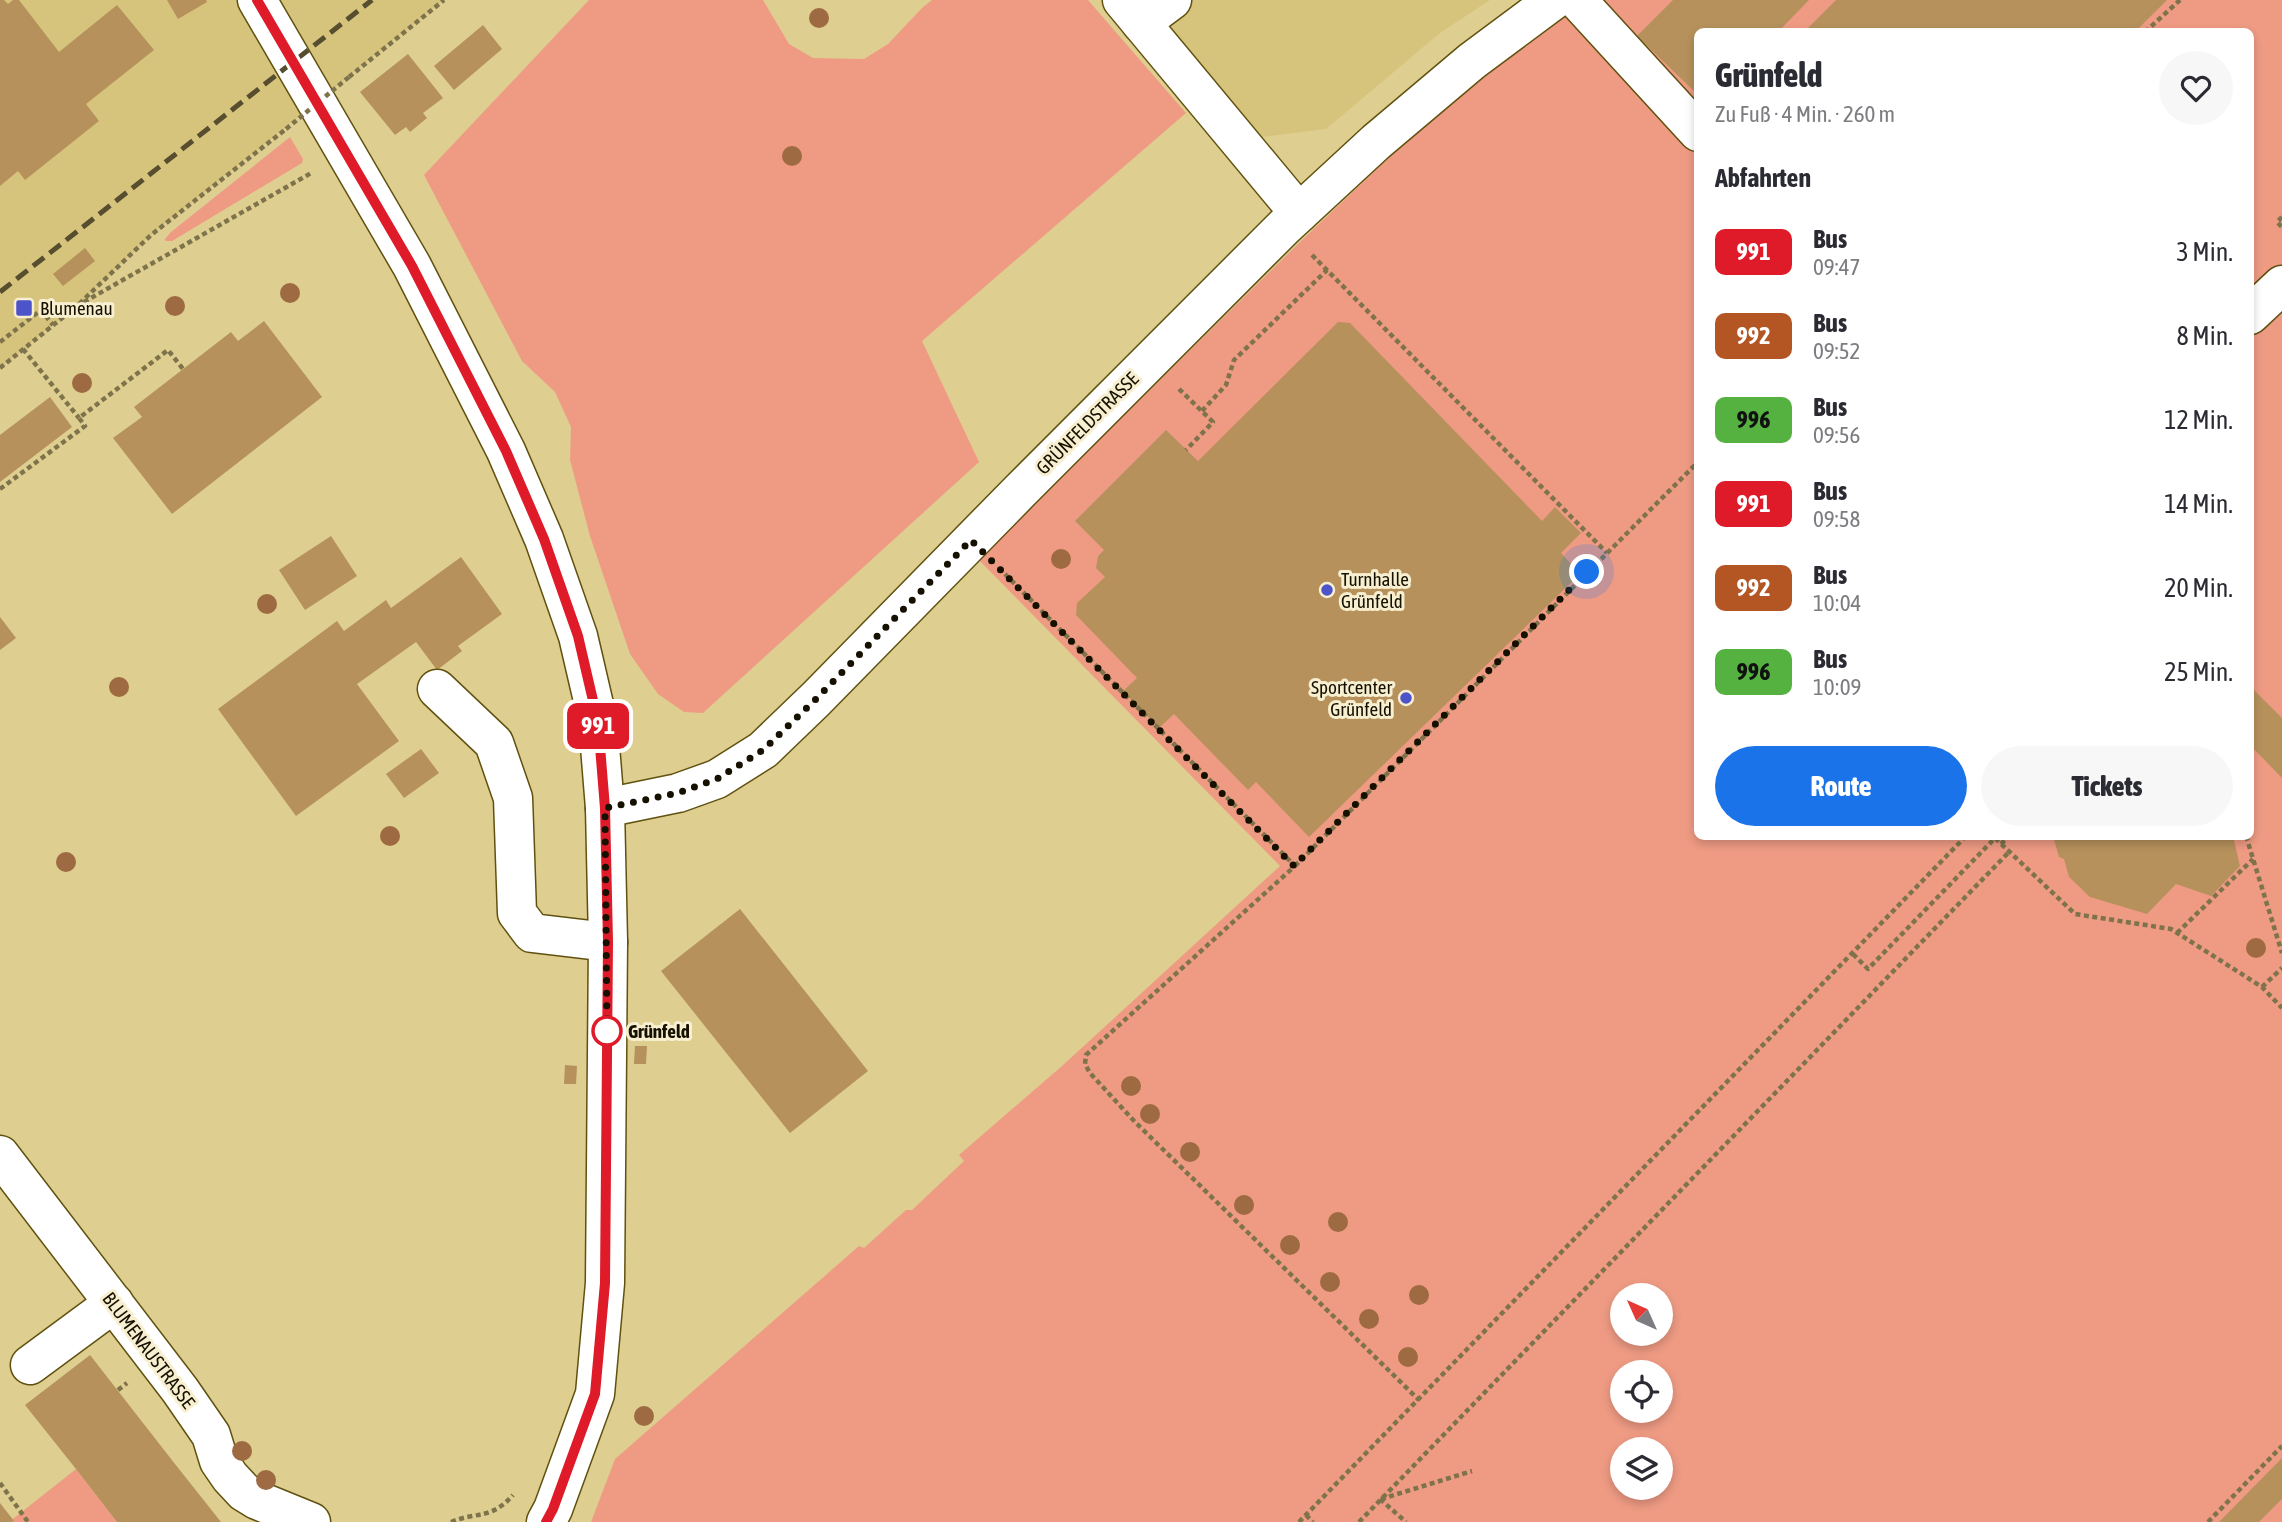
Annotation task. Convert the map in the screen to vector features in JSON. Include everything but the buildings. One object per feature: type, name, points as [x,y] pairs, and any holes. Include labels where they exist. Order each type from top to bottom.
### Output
[{"type":"street","points":[[257,0],[412,266],[506,451],[544,539],[578,636],[598,722],[605,808],[608,942],[605,1283],[595,1394],[546,1522]]},
{"type":"street","points":[[1172,0],[1132,12],[1292,220]]},
{"type":"street","name":"GRÜNFELDSTRASSE","points":[[605,808],[678,793],[717,779],[763,750],[1292,220],[1376,142],[1472,61],[1554,0]]},
{"type":"street","points":[[1577,0],[1694,128]]},
{"type":"street","points":[[2254,312],[2282,285]]},
{"type":"street","points":[[437,689],[494,743],[513,798],[517,913],[532,933],[608,942]]},
{"type":"street","name":"BLUMENAUSTRASSE","points":[[0,1154],[180,1390],[211,1435],[219,1461],[230,1477],[244,1492],[257,1500],[311,1522]]},
{"type":"street","points":[[30,1365],[114,1303]]},
{"type":"path","points":[[0,368],[77,306],[151,235],[444,0]]},
{"type":"path","points":[[2149,28],[2180,0]]},
{"type":"path","points":[[77,306],[318,169]]},
{"type":"path","points":[[2282,217],[2277,222],[2282,227]]},
{"type":"path","points":[[1292,220],[1327,270],[1607,553]]},
{"type":"path","points":[[1202,411],[1226,385],[1234,360],[1327,270]]},
{"type":"path","points":[[0,342],[41,310],[53,325]]},
{"type":"path","points":[[0,489],[85,426],[23,349]]},
{"type":"path","points":[[79,418],[168,350],[183,369]]},
{"type":"path","points":[[1180,390],[1213,422],[1186,450]]},
{"type":"path","points":[[1419,1400],[1135,1122],[1090,1073],[1085,1064],[1086,1055],[1294,866],[1694,466]]},
{"type":"path","points":[[971,540],[1294,866]]},
{"type":"path","points":[[1299,1522],[1962,840]]},
{"type":"path","points":[[1853,954],[1868,969],[1993,840]]},
{"type":"path","points":[[1997,840],[2075,914],[2171,929],[2262,987],[2282,1008]]},
{"type":"path","points":[[2001,844],[2005,840]]},
{"type":"path","points":[[2247,840],[2282,953]]},
{"type":"path","points":[[1359,1522],[2010,852]]},
{"type":"path","points":[[2177,933],[2253,859]]},
{"type":"path","points":[[2262,987],[2282,968]]},
{"type":"path","points":[[2208,1522],[2282,1446]]},
{"type":"path","points":[[1380,1499],[1472,1471]]},
{"type":"path","points":[[0,1483],[29,1522]]},
{"type":"path","points":[[451,1522],[462,1517],[490,1514],[504,1505],[521,1485]]},
{"type":"path","points":[[1380,1499],[1406,1522]]},
{"type":"path","points":[[1306,1515],[1313,1522]]},
{"type":"shaded area","points":[[0,0],[444,0],[151,235],[77,306],[0,368]]},
{"type":"shaded area","points":[[589,0],[763,0],[789,44],[813,58],[864,59],[888,44],[932,0],[1088,0],[1186,113],[922,341],[979,462],[703,713],[684,712],[658,694],[630,654],[590,536],[570,460],[571,427],[555,392],[522,361],[424,175]]},
{"type":"shaded area","points":[[1143,0],[1490,0],[1440,33],[1326,129],[1255,138]]},
{"type":"shaded area","name":"Sportcenter Grünfeld","points":[[1587,0],[2282,0],[2282,1522],[591,1522],[615,1459],[859,1246],[864,1248],[906,1210],[912,1210],[964,1161],[959,1155],[1062,1066],[1280,866],[978,559],[1302,240],[1433,116],[1511,53]]},
{"type":"shaded area","points":[[290,137],[303,159],[302,163],[172,241],[166,241],[171,232]]},
{"type":"shaded area","points":[[76,1469],[117,1522],[9,1522]]},
{"type":"railway","points":[[0,292],[372,0]]},
{"type":"bus line","name":"991","points":[[257,0],[412,266],[506,451],[544,539],[578,636],[598,722],[605,808],[608,942],[605,1283],[595,1394],[546,1522]]},
{"type":"place","name":"Blumenau","points":[[24,308]]},
{"type":"place","name":"Turnhalle Grünfeld","points":[[1327,590]]},
{"type":"place","name":"Sportcenter Grünfeld","points":[[1406,698]]},
{"type":"place","name":"Grünfeld","points":[[607,1031]]},
{"type":"route","points":[[607,1031],[605,808],[678,793],[717,779],[763,750],[971,540],[1294,866],[1587,572]]}]
